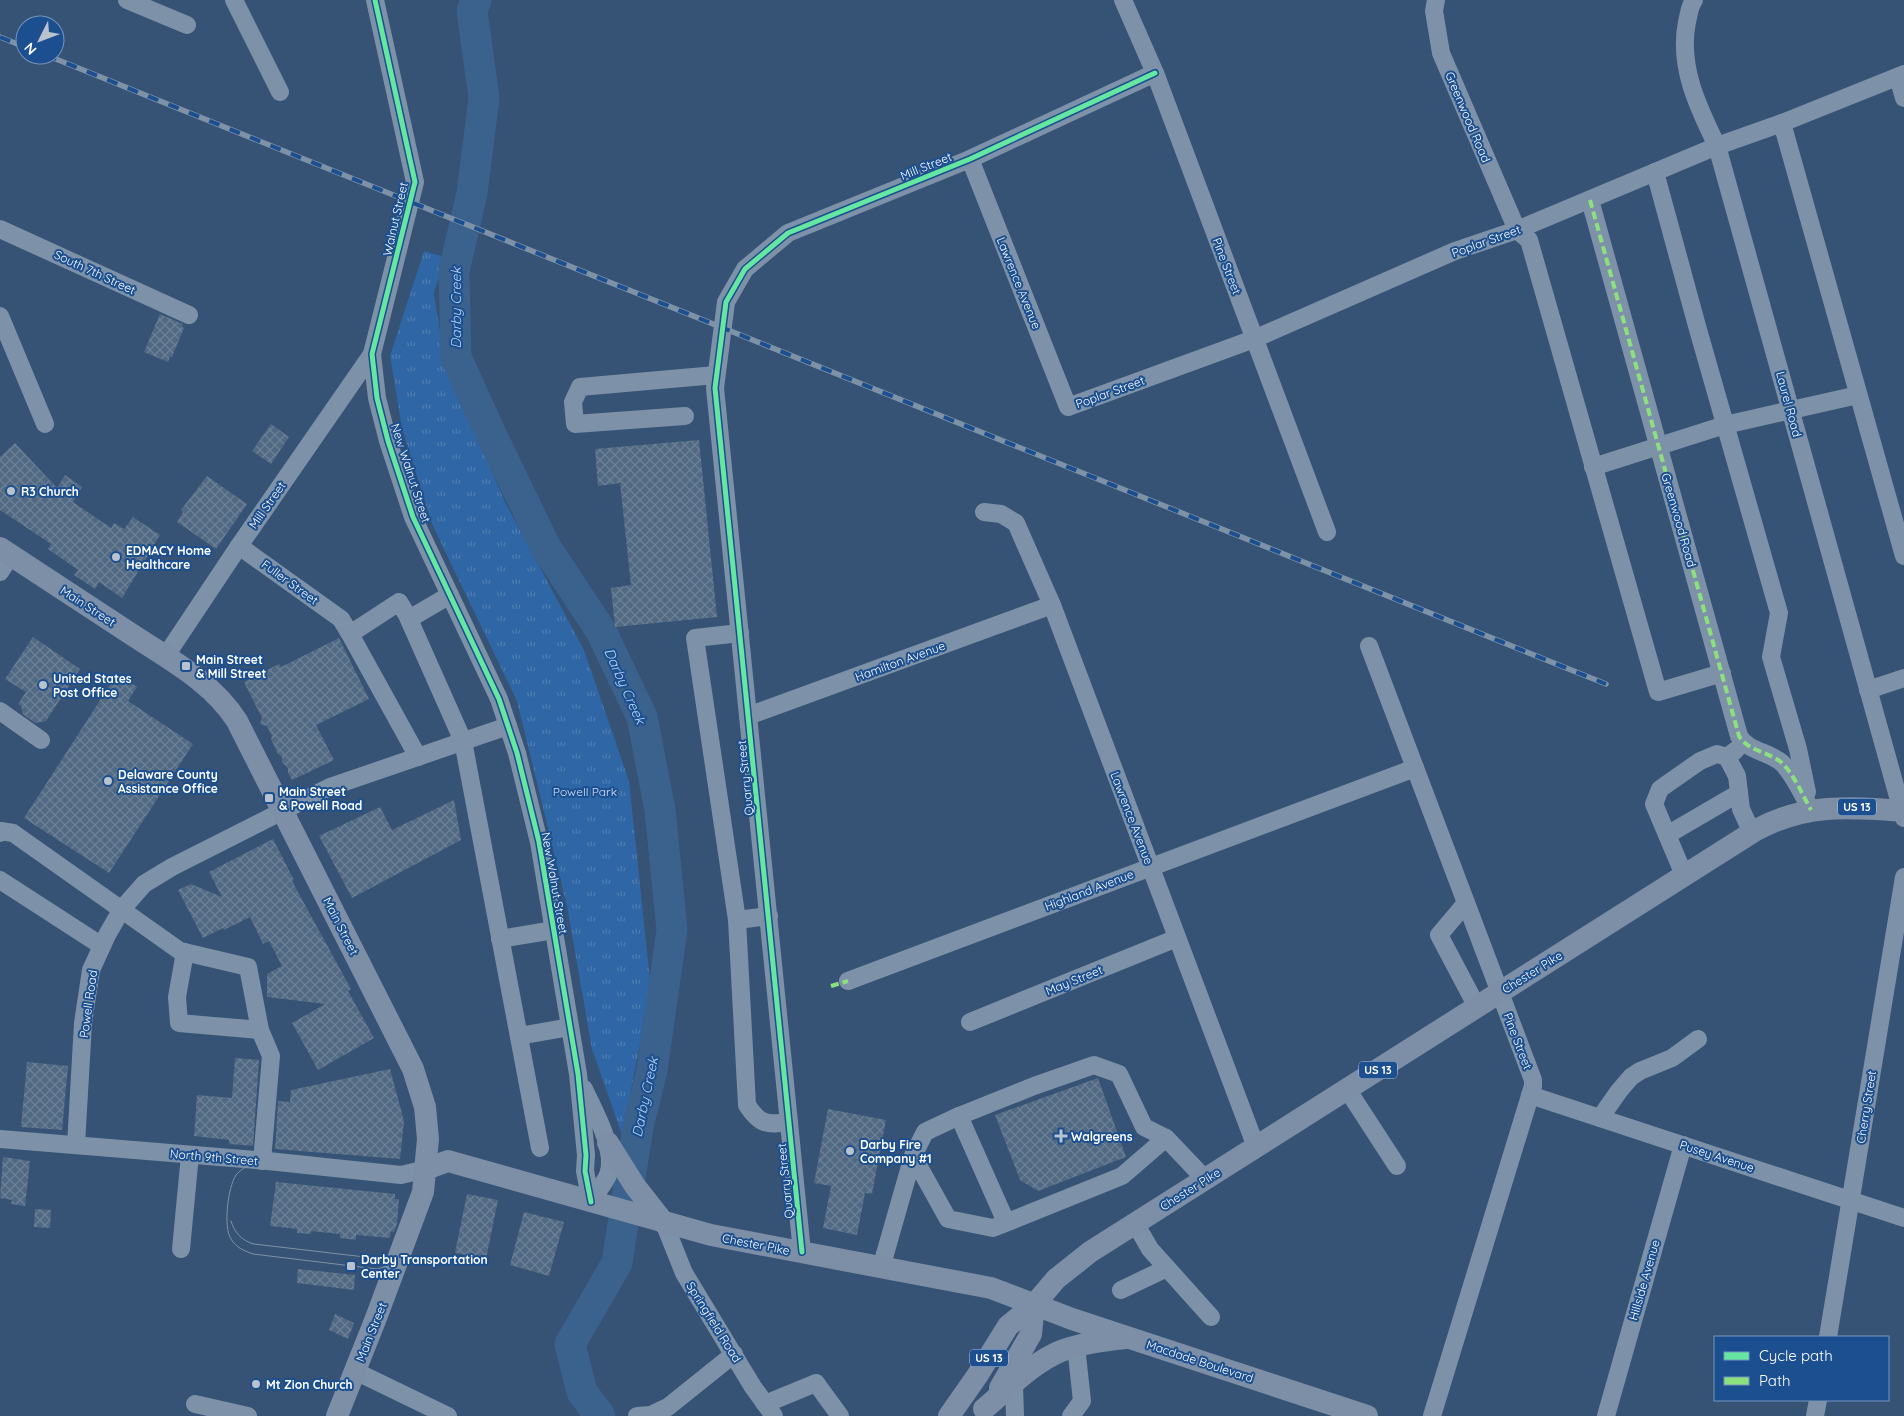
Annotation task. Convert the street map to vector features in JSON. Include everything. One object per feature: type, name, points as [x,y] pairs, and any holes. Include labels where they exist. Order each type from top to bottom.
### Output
[{"type":"main road","name":"Main Street","points":[[4,558],[165,656],[210,689],[227,705],[237,721],[413,1069],[425,1107],[428,1139],[423,1192],[337,1416]]},
{"type":"main road","name":"Chester Pike","points":[[426,1169],[448,1161],[711,1235],[991,1288],[1034,1305],[1051,1284],[1090,1252],[1752,833],[1783,817],[1811,810],[1843,807],[1903,813]]},
{"type":"main road","points":[[608,1143],[640,1192],[664,1223]]},
{"type":"main road","name":"Macdade Boulevard","points":[[1034,1305],[1367,1416]]},
{"type":"main road","name":"US 13","points":[[981,1412],[1004,1382],[1031,1334],[1034,1305]]},
{"type":"main road","name":"US 13","points":[[949,1416],[972,1384],[1008,1326],[1034,1305]]},
{"type":"main road","points":[[981,1412],[1046,1359],[1076,1346],[1128,1337]]},
{"type":"street","points":[[127,0],[188,25]]},
{"type":"street","points":[[234,0],[280,92]]},
{"type":"street","name":"Walnut Street","points":[[372,354],[415,182],[375,0]]},
{"type":"street","name":"Pine Street","points":[[1124,0],[1155,73],[1327,532]]},
{"type":"street","name":"Greenwood Road","points":[[1436,0],[1434,11],[1441,53],[1517,230],[1529,240],[1658,692],[1722,673]]},
{"type":"street","name":"Laurel Road","points":[[1694,0],[1690,6],[1684,38],[1686,67],[1700,110],[1717,146],[1903,813]]},
{"type":"street","name":"Mill Street","points":[[726,302],[745,269],[788,233],[970,158],[1155,73]]},
{"type":"street","points":[[1901,76],[1904,98]]},
{"type":"street","name":"Poplar Street","points":[[1068,407],[1254,339],[1455,251],[1517,230],[1717,146],[1782,123],[1901,76]]},
{"type":"street","points":[[1782,123],[1904,556]]},
{"type":"street","name":"Lawrence Avenue","points":[[970,158],[1068,407]]},
{"type":"street","points":[[1655,172],[1779,613],[1771,657],[1798,749],[1811,810]]},
{"type":"street","name":"Greenwood Road","points":[[1590,200],[1722,673],[1740,736],[1745,744]]},
{"type":"street","name":"South 7th Street","points":[[0,229],[189,315]]},
{"type":"street","name":"Quarry Street","points":[[726,302],[715,388],[802,1252]]},
{"type":"street","points":[[0,316],[45,424]]},
{"type":"street","name":"Mill Street","points":[[165,656],[372,354]]},
{"type":"street","name":"New Walnut Street","points":[[372,354],[377,398],[388,442],[413,517],[499,699],[517,753],[539,842],[578,1074],[586,1155],[585,1171],[591,1202]]},
{"type":"street","points":[[685,416],[575,424],[573,402],[580,388],[716,375]]},
{"type":"street","points":[[1593,467],[1725,425],[1858,395]]},
{"type":"street","name":"Lawrence Avenue","points":[[984,512],[1001,514],[1016,523],[1052,606],[1256,1147]]},
{"type":"street","name":"Fuller Street","points":[[239,546],[341,619],[350,634]]},
{"type":"street","points":[[409,620],[450,595]]},
{"type":"street","points":[[418,757],[350,634],[399,602],[409,620],[463,741],[540,1148]]},
{"type":"street","name":"Hamilton Avenue","points":[[748,716],[1052,606]]},
{"type":"street","points":[[740,633],[695,638],[737,920],[747,1105],[754,1115],[769,1124],[789,1122]]},
{"type":"street","name":"Pine Street","points":[[1369,646],[1533,1080],[1432,1416]]},
{"type":"street","points":[[1868,690],[1904,678]]},
{"type":"street","points":[[0,711],[41,740]]},
{"type":"street","name":"Powell Road","points":[[76,1145],[83,1023],[91,970],[122,909],[144,884],[172,866],[330,787],[508,726]]},
{"type":"street","points":[[1727,757],[1745,744],[1774,757],[1790,772],[1811,810]]},
{"type":"street","points":[[1684,875],[1654,804],[1660,789],[1700,761],[1717,754],[1727,757],[1737,776],[1741,809],[1752,833]]},
{"type":"street","name":"Highland Avenue","points":[[848,981],[1415,768]]},
{"type":"street","points":[[1667,835],[1739,794]]},
{"type":"street","points":[[0,833],[13,832],[180,951],[248,967],[260,1030],[271,1056],[262,1161]]},
{"type":"street","name":"Cherry Street","points":[[1828,1336],[1904,877]]},
{"type":"street","points":[[0,880],[102,946]]},
{"type":"street","points":[[1466,903],[1439,935],[1477,1007]]},
{"type":"street","points":[[737,920],[768,916]]},
{"type":"street","points":[[500,939],[554,930]]},
{"type":"street","name":"May Street","points":[[970,1022],[1177,938]]},
{"type":"street","points":[[185,952],[177,997],[179,1022],[260,1030]]},
{"type":"street","points":[[519,1036],[570,1027]]},
{"type":"street","points":[[1600,1118],[1632,1077],[1640,1071],[1672,1058],[1698,1039]]},
{"type":"street","points":[[881,1268],[913,1156],[925,1132],[959,1116],[1034,1086],[1094,1065],[1119,1074],[1144,1127],[1166,1138],[1205,1179]]},
{"type":"street","name":"New Walnut Street","points":[[578,1074],[608,1143],[610,1163],[608,1174],[591,1202]]},
{"type":"street","points":[[1347,1089],[1397,1166]]},
{"type":"street","name":"Pusey Avenue","points":[[1530,1095],[1904,1218]]},
{"type":"street","points":[[959,1116],[1006,1222]]},
{"type":"street","points":[[913,1156],[948,1219],[993,1228],[1122,1176],[1166,1138]]},
{"type":"street","name":"North 9th Street","points":[[0,1139],[190,1154],[401,1175],[426,1169]]},
{"type":"street","name":"Hillside Avenue","points":[[1606,1416],[1683,1145]]},
{"type":"street","points":[[181,1249],[190,1154]]},
{"type":"street","name":"Springfield Road","points":[[664,1223],[684,1273],[770,1410]]},
{"type":"street","points":[[1135,1223],[1150,1249],[1211,1317]]},
{"type":"street","points":[[1121,1290],[1167,1268]]},
{"type":"street","points":[[1071,1416],[1082,1401],[1076,1346]]},
{"type":"street","points":[[637,1416],[651,1415],[668,1407],[734,1354]]},
{"type":"street","points":[[355,1371],[448,1416]]},
{"type":"street","points":[[770,1410],[816,1383],[840,1416]]},
{"type":"street","points":[[1014,1384],[1015,1416]]},
{"type":"street","points":[[1815,1416],[1818,1401]]},
{"type":"street","points":[[195,1404],[248,1416]]},
{"type":"green space","name":"Powell Park","points":[[424,251],[445,257],[434,293],[444,358],[505,502],[584,650],[629,781],[651,989],[622,1135],[592,1049],[567,906],[517,701],[432,524],[402,428],[390,356]]},
{"type":"building","points":[[160,314],[183,324],[182,327],[184,328],[168,362],[144,352]]},
{"type":"building","points":[[271,424],[289,437],[271,464],[252,451]]},
{"type":"building","points":[[699,440],[717,617],[615,627],[611,588],[631,585],[620,483],[598,486],[595,449]]},
{"type":"building","points":[[15,443],[57,488],[65,475],[82,487],[73,502],[111,528],[114,523],[124,529],[133,517],[160,535],[122,598],[99,582],[95,589],[74,575],[78,570],[48,549],[51,544],[0,510],[0,457]]},
{"type":"building","points":[[207,476],[247,504],[216,549],[177,522],[183,512],[181,510]]},
{"type":"building","name":"United States Post Office","points":[[33,637],[80,669],[46,721],[35,723],[23,714],[21,706],[18,704],[26,692],[5,679]]},
{"type":"building","points":[[339,638],[369,699],[316,725],[334,760],[292,780],[288,773],[288,768],[282,762],[282,757],[278,754],[271,739],[272,736],[267,726],[260,724],[262,718],[244,682],[279,664],[281,667]]},
{"type":"building","name":"Delaware County Assistance Office","points":[[117,674],[137,687],[128,701],[193,744],[109,873],[24,818]]},
{"type":"building","points":[[454,800],[461,840],[352,898],[319,836],[380,807],[392,830]]},
{"type":"building","points":[[273,839],[294,880],[292,881],[351,989],[348,991],[374,1038],[318,1070],[292,1023],[325,1004],[267,997],[267,974],[282,966],[269,941],[263,944],[250,917],[203,938],[178,890],[191,884],[222,897],[209,872]]},
{"type":"building","points":[[235,1058],[259,1060],[253,1146],[229,1144],[229,1140],[194,1136],[197,1095],[232,1098]]},
{"type":"building","points":[[27,1062],[68,1066],[62,1130],[21,1127]]},
{"type":"building","points":[[390,1069],[404,1121],[400,1159],[275,1149],[278,1101],[290,1102],[291,1090]]},
{"type":"building","name":"Walgreens","points":[[1098,1078],[1126,1157],[1038,1191],[1020,1180],[995,1115]]},
{"type":"building","name":"Darby Fire Company #1","points":[[828,1109],[886,1120],[872,1194],[865,1193],[857,1235],[823,1228],[831,1186],[814,1183]]},
{"type":"building","points":[[3,1157],[30,1161],[25,1206],[11,1204],[12,1200],[0,1198]]},
{"type":"building","points":[[276,1182],[395,1194],[395,1199],[399,1199],[397,1224],[394,1232],[391,1231],[390,1238],[356,1235],[356,1240],[340,1238],[340,1234],[311,1231],[311,1234],[297,1233],[297,1229],[270,1226]]},
{"type":"building","points":[[467,1194],[498,1200],[486,1259],[455,1253]]},
{"type":"building","points":[[35,1209],[51,1210],[50,1228],[34,1227]]},
{"type":"building","points":[[524,1212],[564,1222],[549,1276],[510,1265]]},
{"type":"building","points":[[298,1269],[355,1275],[354,1290],[297,1283]]},
{"type":"building","points":[[335,1314],[354,1323],[348,1339],[329,1330]]},
{"type":"waterway","name":"Darby Creek","points":[[476,0],[472,11],[484,98],[472,193],[454,271],[456,357],[545,546],[601,631],[642,717],[660,810],[672,930],[652,1070],[638,1127],[617,1263],[570,1344],[582,1392],[600,1416]]},
{"type":"tram line","points":[[0,542],[176,657],[205,679],[230,704],[241,719],[421,1078],[429,1103],[432,1124],[432,1156],[427,1187],[414,1233],[340,1416]]},
{"type":"tram line","points":[[0,556],[184,675],[211,697],[222,710],[232,724],[410,1071],[419,1100],[424,1132],[423,1147],[419,1160],[409,1170],[394,1176],[0,1141]]},
{"type":"tram line","points":[[256,1164],[250,1165],[236,1175],[229,1197],[227,1226],[231,1239],[241,1249],[253,1254],[377,1269],[393,1264],[403,1255]]},
{"type":"tram line","points":[[231,1221],[239,1236],[254,1244],[382,1259],[392,1257],[400,1251]]},
{"type":"railway","points":[[0,37],[15,43]]},
{"type":"railway","points":[[65,63],[1606,684]]},
{"type":"marked path","points":[[1590,200],[1739,736],[1747,745],[1777,759],[1787,768],[1811,810]]},
{"type":"marked path","points":[[831,986],[848,981]]},
{"type":"cycle path","points":[[375,0],[415,182],[372,354],[377,398],[388,441],[413,517],[499,699],[517,753],[539,842],[578,1074],[586,1155],[585,1171],[591,1202]]},
{"type":"cycle path","points":[[802,1252],[715,388],[726,302],[745,269],[788,233],[970,159],[1155,73]]},
{"type":"place","name":"R3 Church","points":[[11,491]]},
{"type":"place","name":"EDMACY Home Healthcare","points":[[116,557]]},
{"type":"place","name":"Main Street & Mill Street","points":[[186,666]]},
{"type":"place","name":"United States Post Office","points":[[43,685]]},
{"type":"place","name":"Delaware County Assistance Office","points":[[108,781]]},
{"type":"place","name":"Main Street & Powell Road","points":[[269,798]]},
{"type":"place","name":"Walgreens","points":[[1061,1136]]},
{"type":"place","name":"Darby Fire Company #1","points":[[850,1151]]},
{"type":"place","name":"Darby Transportation Center","points":[[351,1266]]},
{"type":"place","name":"Mt Zion Church","points":[[256,1384]]}]
